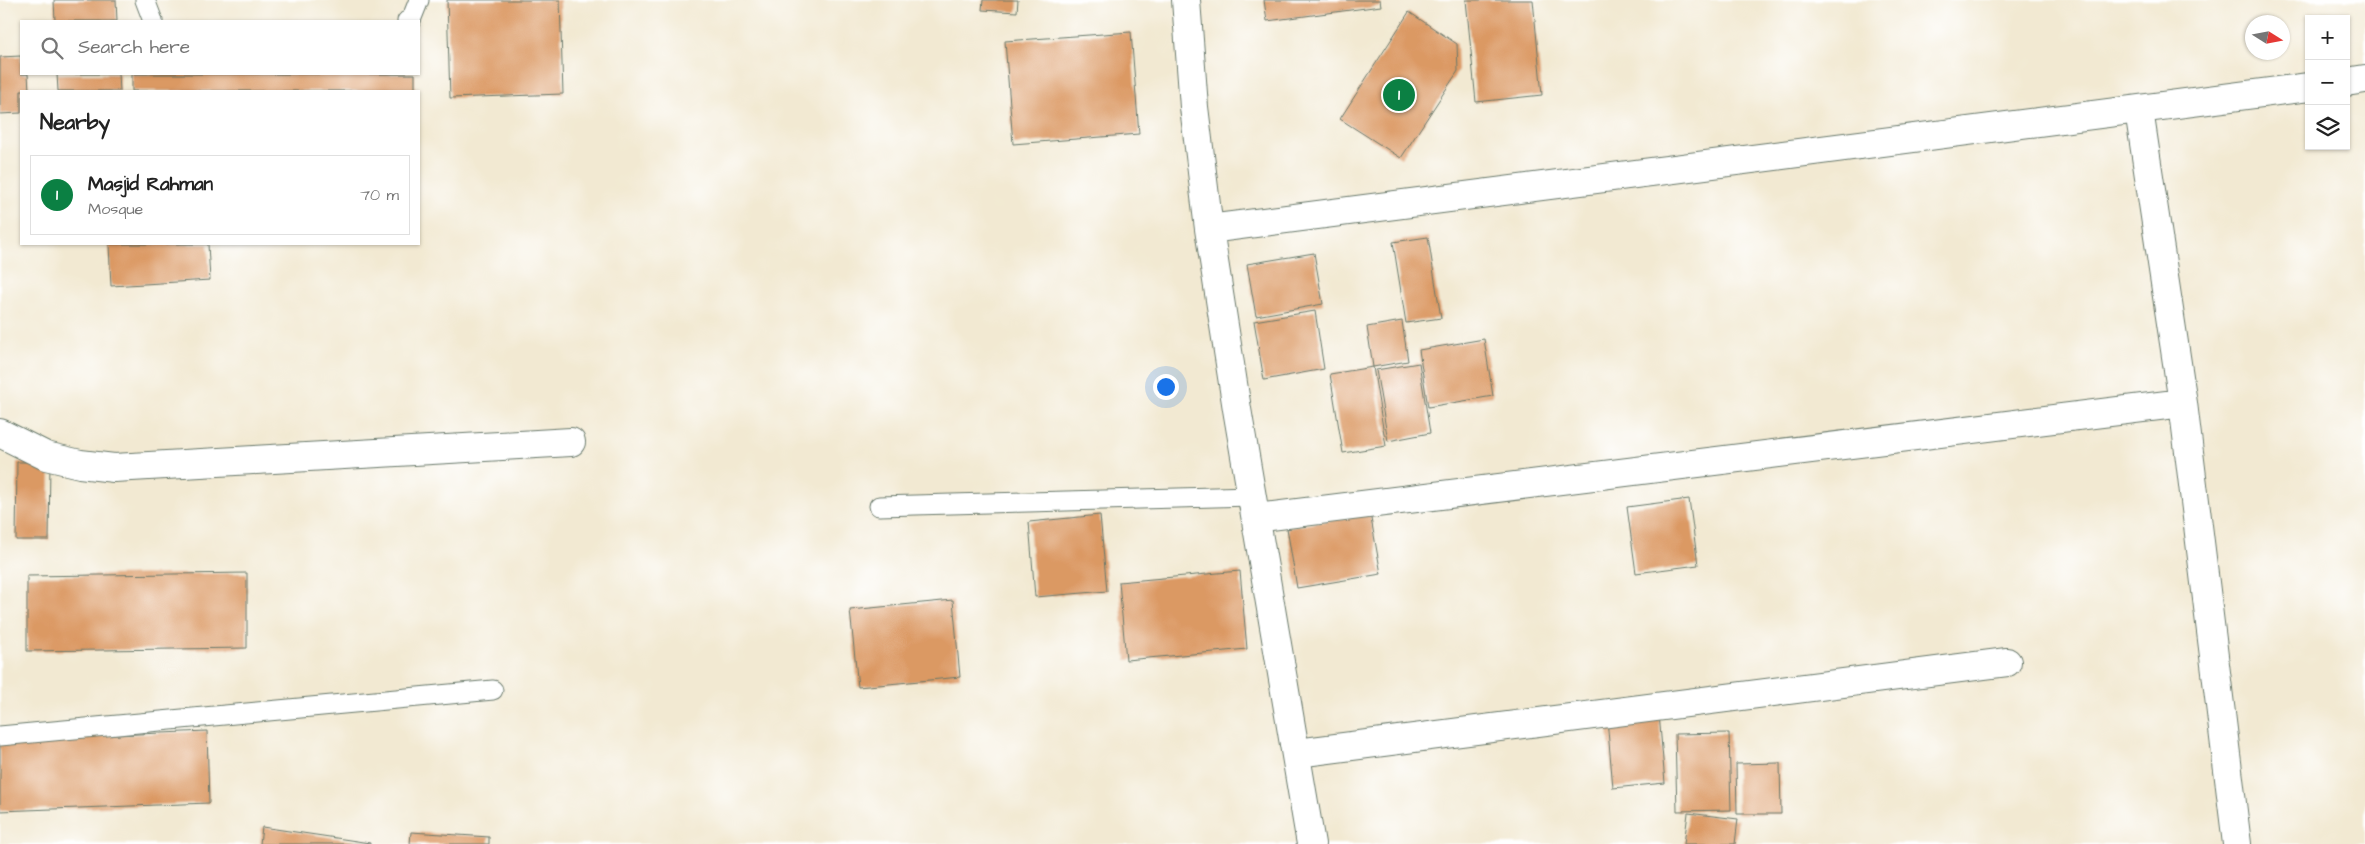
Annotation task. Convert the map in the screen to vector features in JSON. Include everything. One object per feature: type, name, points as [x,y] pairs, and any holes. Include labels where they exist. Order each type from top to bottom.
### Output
[{"type":"street","points":[[1186,0],[1194,107],[1209,229],[1311,844]]},
{"type":"street","points":[[2350,82],[2365,80]]},
{"type":"street","points":[[1209,229],[2305,88]]},
{"type":"street","points":[[2139,110],[2184,403],[2237,844]]},
{"type":"street","points":[[1254,507],[2184,403]]},
{"type":"street","points":[[0,433],[46,456],[80,464],[114,468],[571,442]]},
{"type":"street","points":[[1297,753],[2007,662]]},
{"type":"lane","points":[[145,0],[153,20]]},
{"type":"lane","points":[[411,20],[419,0]]},
{"type":"lane","points":[[879,506],[1254,507]]},
{"type":"lane","points":[[0,736],[493,690]]},
{"type":"building","points":[[54,0],[116,0],[117,20],[55,20]]},
{"type":"building","points":[[447,0],[560,0],[563,94],[450,98]]},
{"type":"building","points":[[983,0],[1018,0],[1017,12],[982,10]]},
{"type":"building","points":[[1264,0],[1380,0],[1381,6],[1267,21]]},
{"type":"building","points":[[1466,0],[1533,0],[1542,95],[1476,102]]},
{"type":"building","points":[[1409,12],[1457,44],[1458,71],[1401,158],[1340,119]]},
{"type":"building","points":[[1131,32],[1139,134],[1013,144],[1005,41]]},
{"type":"building","points":[[20,56],[20,75],[28,75],[29,90],[20,90],[20,113],[0,114],[0,57]]},
{"type":"building","points":[[57,75],[119,75],[120,90],[58,90]]},
{"type":"building","points":[[132,75],[415,75],[415,90],[132,90]]},
{"type":"building","points":[[1428,237],[1441,318],[1406,323],[1393,242]]},
{"type":"building","points":[[109,245],[208,245],[210,280],[111,286]]},
{"type":"building","points":[[1314,253],[1323,304],[1256,316],[1247,264]]},
{"type":"building","points":[[1315,311],[1324,369],[1264,380],[1254,321]]},
{"type":"building","points":[[1402,321],[1408,361],[1373,367],[1367,327]]},
{"type":"building","points":[[1484,339],[1493,396],[1428,407],[1419,350]]},
{"type":"building","points":[[1419,363],[1430,433],[1388,441],[1376,370]]},
{"type":"building","points":[[1373,367],[1386,446],[1343,453],[1330,374]]},
{"type":"building","points":[[17,462],[50,462],[49,540],[16,540]]},
{"type":"building","points":[[1689,499],[1698,565],[1636,573],[1627,507]]},
{"type":"building","points":[[1370,513],[1381,574],[1297,588],[1287,528]]},
{"type":"building","points":[[1100,515],[1107,591],[1035,597],[1029,522]]},
{"type":"building","points":[[1240,571],[1247,649],[1126,660],[1119,582]]},
{"type":"building","points":[[247,573],[247,648],[27,651],[27,576]]},
{"type":"building","points":[[953,600],[960,677],[858,687],[850,610]]},
{"type":"building","points":[[1659,714],[1665,783],[1613,788],[1607,719]]},
{"type":"building","points":[[207,731],[209,803],[0,811],[0,740]]},
{"type":"building","points":[[1729,733],[1731,810],[1677,811],[1675,734]]},
{"type":"building","points":[[1780,763],[1781,814],[1737,814],[1736,764]]},
{"type":"building","points":[[1688,813],[1738,819],[1735,844],[1684,844]]},
{"type":"building","points":[[262,827],[370,843],[370,844],[260,844]]},
{"type":"building","points":[[411,832],[489,837],[489,844],[410,844]]},
{"type":"place","name":"Masjid Rahman","points":[[1399,95]]}]
